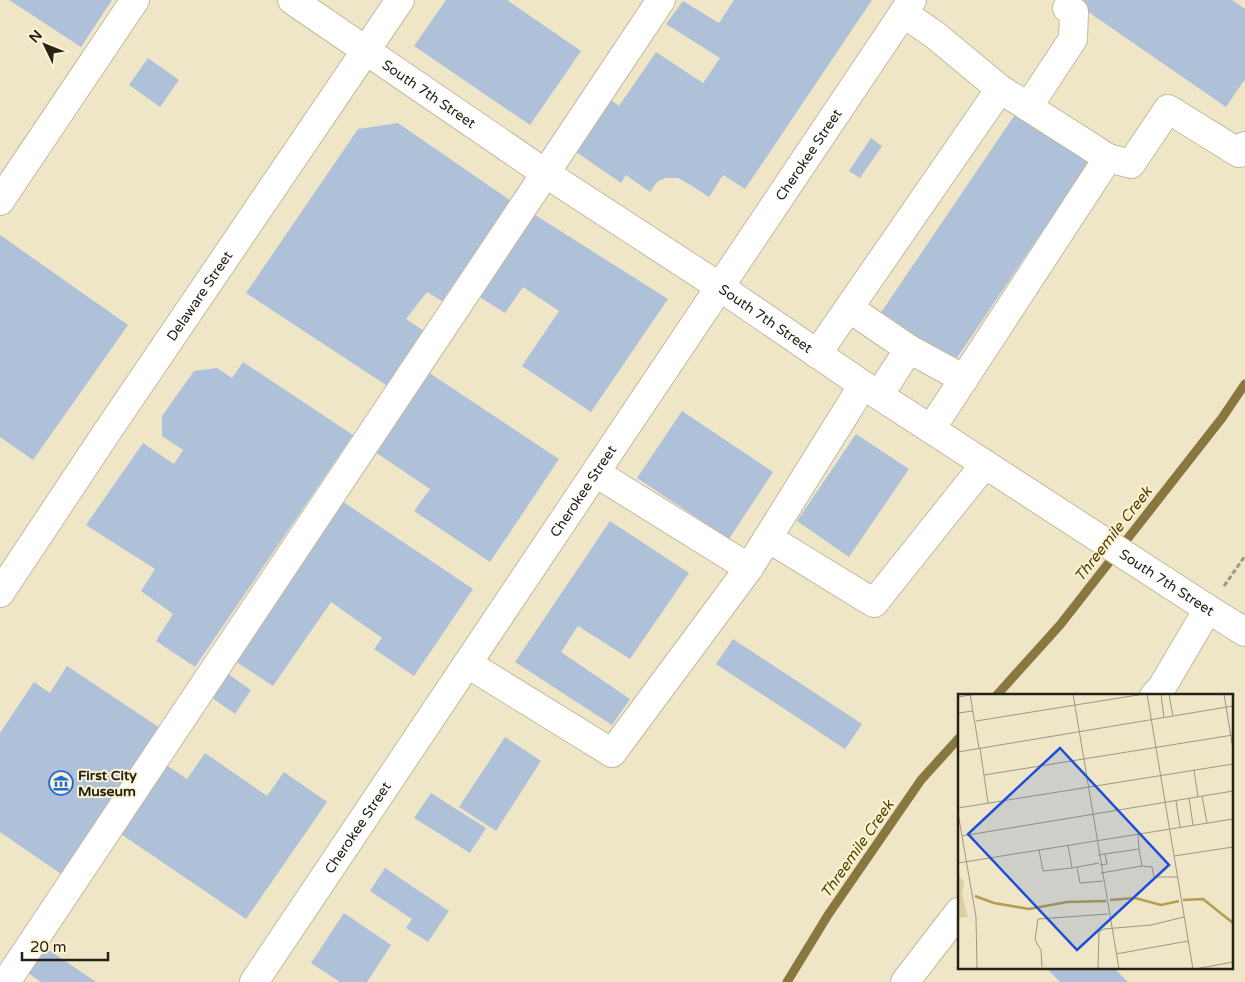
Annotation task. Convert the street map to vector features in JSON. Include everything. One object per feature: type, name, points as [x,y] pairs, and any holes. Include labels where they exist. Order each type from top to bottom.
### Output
[{"type":"street","points":[[0,200],[135,0]]},
{"type":"street","name":"South 7th Street","points":[[292,0],[545,173],[871,390],[1245,632]]},
{"type":"street","name":"Delaware Street","points":[[0,593],[400,0]]},
{"type":"street","points":[[6,982],[661,0]]},
{"type":"street","points":[[908,7],[935,35],[1000,89],[1108,158],[1131,164],[1168,109],[1240,153],[1245,146]]},
{"type":"street","name":"Cherokee Street","points":[[254,982],[908,7]]},
{"type":"street","points":[[1028,107],[1073,39],[1074,12],[1068,8]]},
{"type":"street","points":[[817,354],[1000,89]]},
{"type":"street","points":[[931,429],[1108,158]]},
{"type":"street","points":[[849,308],[909,349],[964,379]]},
{"type":"street","points":[[468,664],[612,753],[749,568],[871,390],[909,349]]},
{"type":"street","points":[[768,538],[874,603],[985,464]]},
{"type":"street","points":[[596,473],[749,568]]},
{"type":"street","points":[[1156,694],[1162,687],[1197,602]]},
{"type":"street","points":[[905,982],[958,913]]},
{"type":"path","points":[[1197,602],[1245,556]]},
{"type":"building","points":[[9,0],[112,0],[81,47]]},
{"type":"building","points":[[446,0],[507,0],[581,51],[530,125],[414,46]]},
{"type":"building","points":[[734,0],[872,0],[745,189],[723,175],[709,197],[678,178],[665,178],[657,182],[650,192],[626,175],[621,183],[572,149],[607,97],[619,106],[656,52],[703,83],[720,58],[666,24],[683,1],[719,23]]},
{"type":"building","points":[[1071,0],[1232,0],[1245,9],[1245,79],[1226,107]]},
{"type":"building","points":[[148,58],[179,80],[160,107],[129,85]]},
{"type":"building","points":[[1016,113],[1089,162],[950,368],[878,317]]},
{"type":"building","points":[[398,123],[511,201],[442,301],[427,292],[406,319],[427,333],[392,389],[246,293],[358,129]]},
{"type":"building","points":[[871,138],[882,146],[860,178],[849,171]]},
{"type":"building","points":[[532,213],[668,299],[591,412],[522,366],[559,311],[523,287],[505,313],[475,294]]},
{"type":"building","points":[[0,235],[128,325],[33,460],[0,437]]},
{"type":"building","points":[[243,362],[353,435],[195,667],[156,641],[173,614],[141,591],[155,569],[86,525],[143,443],[174,464],[183,450],[162,436],[162,416],[194,371],[217,368],[232,378]]},
{"type":"building","points":[[425,370],[559,459],[490,562],[414,511],[430,489],[372,450]]},
{"type":"building","points":[[682,411],[773,472],[729,539],[637,478]]},
{"type":"building","points":[[856,434],[909,469],[849,557],[797,521]]},
{"type":"building","points":[[336,497],[473,589],[414,676],[374,649],[382,638],[331,602],[273,686],[229,657]]},
{"type":"building","points":[[610,521],[689,573],[630,659],[578,626],[561,652],[630,699],[612,725],[515,662]]},
{"type":"building","points":[[733,639],[862,724],[845,749],[716,664]]},
{"type":"building","name":"First City Museum","points":[[67,666],[160,728],[61,874],[0,832],[0,733],[34,682],[50,693]]},
{"type":"building","points":[[221,669],[251,690],[235,714],[205,693]]},
{"type":"building","points":[[505,737],[541,761],[496,831],[459,807]]},
{"type":"building","points":[[205,753],[267,796],[284,772],[327,802],[246,919],[112,828],[159,760],[187,779]]},
{"type":"building","points":[[431,793],[486,828],[470,853],[414,818]]},
{"type":"building","points":[[385,868],[449,911],[428,942],[406,928],[412,919],[370,891]]},
{"type":"building","points":[[344,913],[391,945],[367,982],[340,982],[311,963]]},
{"type":"building","points":[[46,948],[96,982],[41,982],[28,973]]},
{"type":"building","points":[[1048,970],[1116,970],[1128,982],[1060,982]]},
{"type":"waterway","name":"Threemile Creek","points":[[998,694],[1060,625],[1222,418],[1245,384]]},
{"type":"waterway","name":"Threemile Creek","points":[[787,982],[828,915],[921,780],[958,739]]},
{"type":"place","name":"First City Museum","points":[[61,783]]}]
